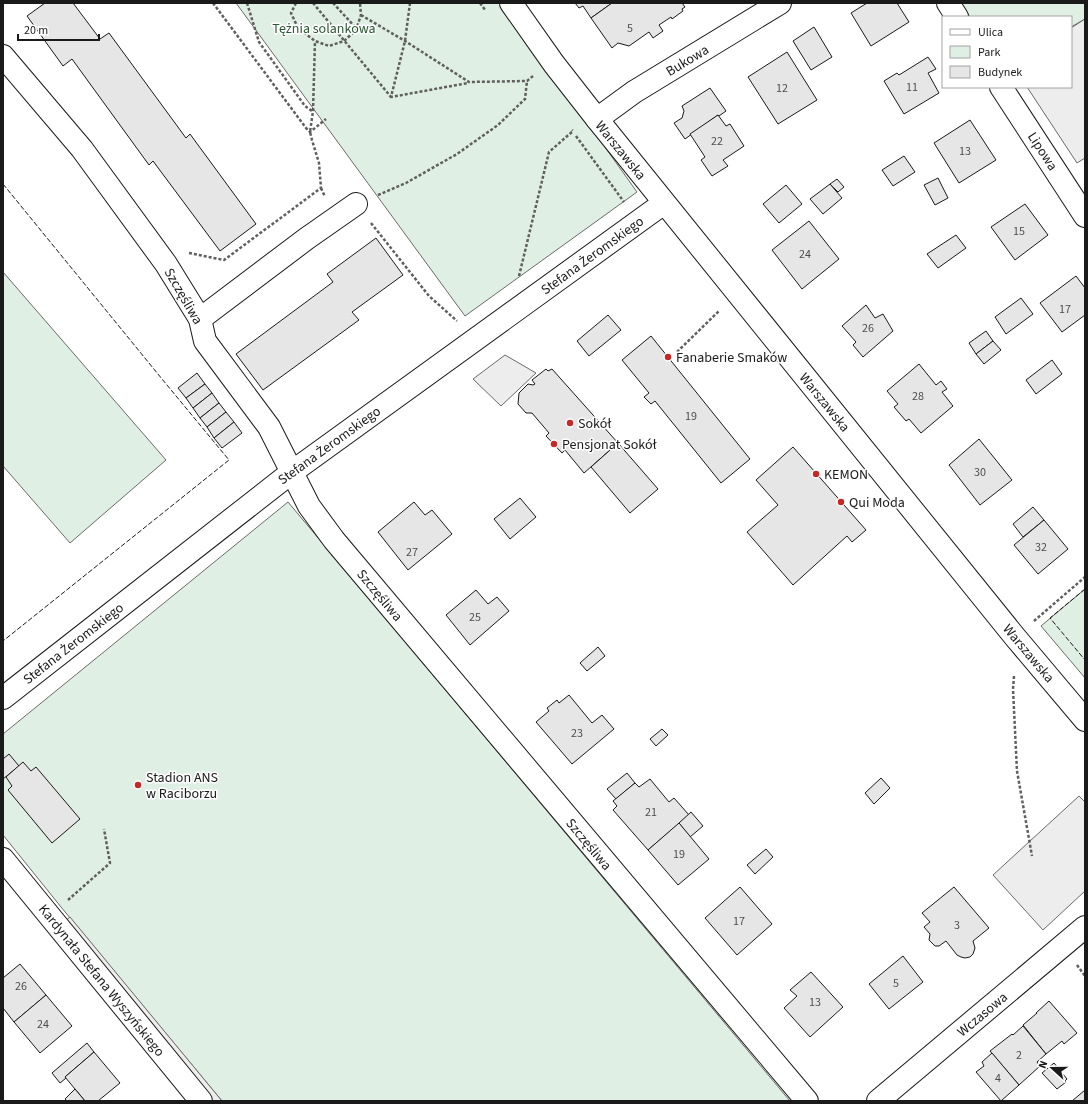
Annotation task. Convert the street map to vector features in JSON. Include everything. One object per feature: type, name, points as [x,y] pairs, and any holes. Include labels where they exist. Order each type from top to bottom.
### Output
[{"type":"street","name":"Warszawska","points":[[511,3],[554,64],[664,203],[1015,637],[1085,720]]},
{"type":"street","name":"Bukowa","points":[[597,119],[634,92],[780,3]]},
{"type":"street","points":[[948,3],[956,16]]},
{"type":"street","name":"Szczęśliwa","points":[[3,56],[82,149],[166,264],[200,319],[205,341],[269,427],[310,506],[334,540],[807,1101]]},
{"type":"street","name":"Lipowa","points":[[1002,88],[1085,216]]},
{"type":"street","name":"Stefana Żeromskiego","points":[[3,698],[292,472],[664,203]]},
{"type":"street","points":[[200,319],[306,239],[356,204]]},
{"type":"street","name":"Kardynała Stefana Wyszyńskiego","points":[[3,859],[201,1101]]},
{"type":"street","name":"Wczasowa","points":[[878,1101],[1085,926]]},
{"type":"path","points":[[213,3],[310,132]]},
{"type":"path","points":[[247,3],[259,42],[306,106],[313,111]]},
{"type":"path","points":[[296,3],[291,13],[298,28],[314,41],[329,46],[344,41],[356,28],[361,15],[360,3]]},
{"type":"path","points":[[313,3],[391,97]]},
{"type":"path","points":[[333,3],[356,28]]},
{"type":"path","points":[[391,97],[405,41],[410,3]]},
{"type":"path","points":[[480,3],[489,15]]},
{"type":"path","points":[[361,15],[469,82]]},
{"type":"path","points":[[166,264],[185,252],[224,260],[321,188],[319,163],[310,132],[313,111],[314,41]]},
{"type":"path","points":[[391,97],[469,82],[527,81],[554,64]]},
{"type":"path","points":[[528,70],[532,77]]},
{"type":"path","points":[[462,326],[429,296],[356,204],[406,183],[457,154],[498,125],[525,99],[527,81]]},
{"type":"path","points":[[310,132],[326,119]]},
{"type":"path","points":[[568,125],[626,206]]},
{"type":"path","points":[[518,277],[549,152],[573,131]]},
{"type":"path","points":[[677,352],[737,294]]},
{"type":"path","points":[[1032,856],[1017,771],[1013,689],[1015,637],[1085,577]]},
{"type":"path","points":[[50,916],[110,863],[104,829]]},
{"type":"green space","name":"Tężnia solankowa","points":[[236,3],[502,3],[637,192],[465,316]]},
{"type":"green space","points":[[961,3],[1085,3],[1085,19],[1072,26],[1072,16],[969,16]]},
{"type":"green space","points":[[3,272],[166,460],[70,543],[3,466]]},
{"type":"green space","name":"Stadion ANS w Raciborzu","points":[[288,502],[790,1101],[222,1101],[3,835],[3,734]]},
{"type":"green space","points":[[1085,589],[1085,678],[1041,626]]},
{"type":"shaded area","points":[[1085,19],[1085,158],[1077,163],[1028,88],[1072,88],[1072,27]]},
{"type":"shaded area","points":[[505,355],[536,373],[501,406],[473,379]]},
{"type":"shaded area","points":[[1079,796],[1085,802],[1085,891],[1043,930],[993,875]]},
{"type":"shaded area","points":[[70,917],[222,1101],[201,1101],[58,927]]},
{"type":"building","points":[[45,3],[73,3],[100,39],[109,33],[186,138],[190,134],[256,224],[220,251],[153,161],[149,165],[72,59],[63,66],[27,16]]},
{"type":"building","points":[[575,3],[612,3],[591,18],[583,6],[579,8]]},
{"type":"building","points":[[612,3],[682,3],[685,7],[682,9],[683,11],[672,19],[671,17],[659,25],[663,31],[653,38],[649,32],[629,46],[618,43],[612,48],[591,18]]},
{"type":"building","points":[[867,3],[897,3],[909,22],[871,46],[851,13]]},
{"type":"building","points":[[814,27],[832,57],[811,70],[793,41]]},
{"type":"building","points":[[787,52],[817,100],[778,124],[748,77]]},
{"type":"building","points":[[928,57],[936,69],[928,73],[939,93],[904,114],[884,81],[897,73],[899,75]]},
{"type":"building","points":[[710,88],[726,111],[719,116],[718,115],[685,139],[674,123],[682,118],[684,111],[682,106]]},
{"type":"building","points":[[718,115],[726,126],[730,124],[744,146],[723,160],[728,166],[712,176],[701,160],[705,157],[690,134]]},
{"type":"building","points":[[970,120],[996,160],[959,183],[934,143]]},
{"type":"building","points":[[904,156],[915,172],[893,186],[882,170]]},
{"type":"building","points":[[938,178],[948,198],[935,205],[924,185]]},
{"type":"building","points":[[837,179],[844,187],[838,192],[830,184]]},
{"type":"building","points":[[830,184],[842,198],[823,214],[810,199]]},
{"type":"building","points":[[786,185],[802,204],[779,223],[763,204]]},
{"type":"building","points":[[1025,204],[1048,235],[1015,260],[991,227]]},
{"type":"building","points":[[809,221],[839,259],[802,289],[772,250]]},
{"type":"building","points":[[956,235],[966,248],[938,268],[927,254]]},
{"type":"building","points":[[376,238],[403,275],[352,312],[359,320],[263,390],[236,354],[333,282],[327,274]]},
{"type":"building","points":[[1076,276],[1085,288],[1085,315],[1062,332],[1040,303]]},
{"type":"building","points":[[1021,298],[1033,314],[1006,334],[995,317]]},
{"type":"building","points":[[866,305],[875,318],[883,314],[893,331],[863,357],[853,345],[856,342],[842,326]]},
{"type":"building","points":[[608,315],[621,330],[589,356],[577,341]]},
{"type":"building","points":[[986,331],[993,341],[976,354],[969,343]]},
{"type":"building","points":[[651,336],[750,459],[721,483],[655,401],[651,404],[644,397],[649,393],[622,360]]},
{"type":"building","points":[[993,341],[1001,350],[984,364],[976,354]]},
{"type":"building","points":[[1052,360],[1062,374],[1036,394],[1026,380]]},
{"type":"building","points":[[919,364],[936,385],[941,381],[947,389],[942,392],[953,406],[921,433],[909,419],[906,421],[894,407],[898,404],[887,391]]},
{"type":"building","name":"Sokół","points":[[546,369],[548,371],[552,369],[618,443],[584,473],[565,450],[562,453],[546,436],[549,433],[532,413],[526,413],[518,404],[519,393],[528,384],[535,384],[532,380]]},
{"type":"building","points":[[197,373],[205,384],[186,398],[178,388]]},
{"type":"building","points":[[205,384],[212,393],[193,408],[186,398]]},
{"type":"building","points":[[212,393],[219,403],[200,418],[193,408]]},
{"type":"building","points":[[219,403],[226,412],[207,427],[200,418]]},
{"type":"building","points":[[226,412],[234,422],[214,438],[207,427]]},
{"type":"building","points":[[234,422],[242,433],[222,448],[214,438]]},
{"type":"building","points":[[979,439],[1012,480],[980,505],[949,465]]},
{"type":"building","points":[[618,443],[658,489],[630,513],[591,467]]},
{"type":"building","points":[[793,447],[866,530],[852,542],[847,536],[793,585],[747,532],[778,505],[756,480]]},
{"type":"building","points":[[520,498],[536,517],[510,539],[494,519]]},
{"type":"building","points":[[414,502],[425,515],[432,510],[452,534],[408,570],[378,532]]},
{"type":"building","points":[[1033,507],[1044,520],[1023,537],[1013,524]]},
{"type":"building","points":[[1044,520],[1068,549],[1038,574],[1014,545]]},
{"type":"building","points":[[476,590],[488,604],[497,597],[509,611],[470,645],[446,615]]},
{"type":"building","points":[[598,647],[605,656],[587,671],[580,663]]},
{"type":"building","points":[[569,695],[592,723],[602,715],[614,729],[572,764],[536,722],[549,711],[547,708],[557,700],[559,703]]},
{"type":"building","points":[[662,729],[668,735],[656,746],[650,739]]},
{"type":"building","points":[[9,754],[19,766],[3,779],[3,759]]},
{"type":"building","points":[[23,762],[31,771],[36,767],[80,819],[52,843],[8,790],[12,786],[6,777]]},
{"type":"building","points":[[627,773],[635,783],[616,799],[607,789]]},
{"type":"building","points":[[881,778],[890,788],[874,804],[865,793]]},
{"type":"building","points":[[650,779],[669,802],[674,798],[689,815],[648,850],[613,810],[617,806],[613,801],[635,783],[639,787]]},
{"type":"building","points":[[691,812],[703,826],[690,837],[679,823]]},
{"type":"building","points":[[679,823],[709,859],[678,885],[648,850]]},
{"type":"building","points":[[766,849],[773,857],[755,874],[747,865]]},
{"type":"building","points":[[740,887],[772,924],[737,955],[705,918]]},
{"type":"building","points":[[954,887],[989,928],[973,941],[975,948],[973,954],[970,957],[965,958],[957,955],[946,941],[939,946],[935,946],[929,940],[930,934],[924,927],[930,922],[922,913]]},
{"type":"building","points":[[903,956],[923,982],[889,1009],[869,984]]},
{"type":"building","points":[[20,964],[46,995],[14,1022],[3,1008],[3,978]]},
{"type":"building","points":[[811,972],[843,1007],[810,1037],[784,1008],[797,996],[790,990]]},
{"type":"building","points":[[46,995],[72,1026],[40,1053],[14,1022]]},
{"type":"building","points":[[1049,1001],[1077,1033],[1064,1044],[1062,1041],[1046,1054],[1023,1025]]},
{"type":"building","points":[[1023,1026],[1046,1054],[1037,1062],[1040,1066],[1019,1085],[990,1051]]},
{"type":"building","points":[[87,1043],[94,1052],[60,1083],[52,1073]]},
{"type":"building","points":[[94,1052],[120,1083],[98,1101],[85,1101],[65,1077]]},
{"type":"building","points":[[992,1053],[1019,1085],[1001,1101],[976,1072],[984,1066],[982,1062]]},
{"type":"building","points":[[1054,1063],[1067,1079],[1065,1081],[1066,1082],[1057,1089],[1042,1073]]},
{"type":"building","points":[[75,1089],[85,1101],[67,1101],[65,1099]]},
{"type":"building","points":[[1085,1090],[1085,1101],[1072,1101]]},
{"type":"fence","points":[[3,184],[229,460],[3,641]]},
{"type":"fence","points":[[1085,589],[1050,618],[1085,660]]},
{"type":"place","name":"Fanaberie Smaków","points":[[668,357]]},
{"type":"place","name":"Sokół","points":[[570,423]]},
{"type":"place","name":"Pensjonat Sokół","points":[[554,444]]},
{"type":"place","name":"KEMON","points":[[816,474]]},
{"type":"place","name":"Qui Moda","points":[[841,502]]},
{"type":"place","name":"Stadion ANS w Raciborzu","points":[[138,785]]}]
